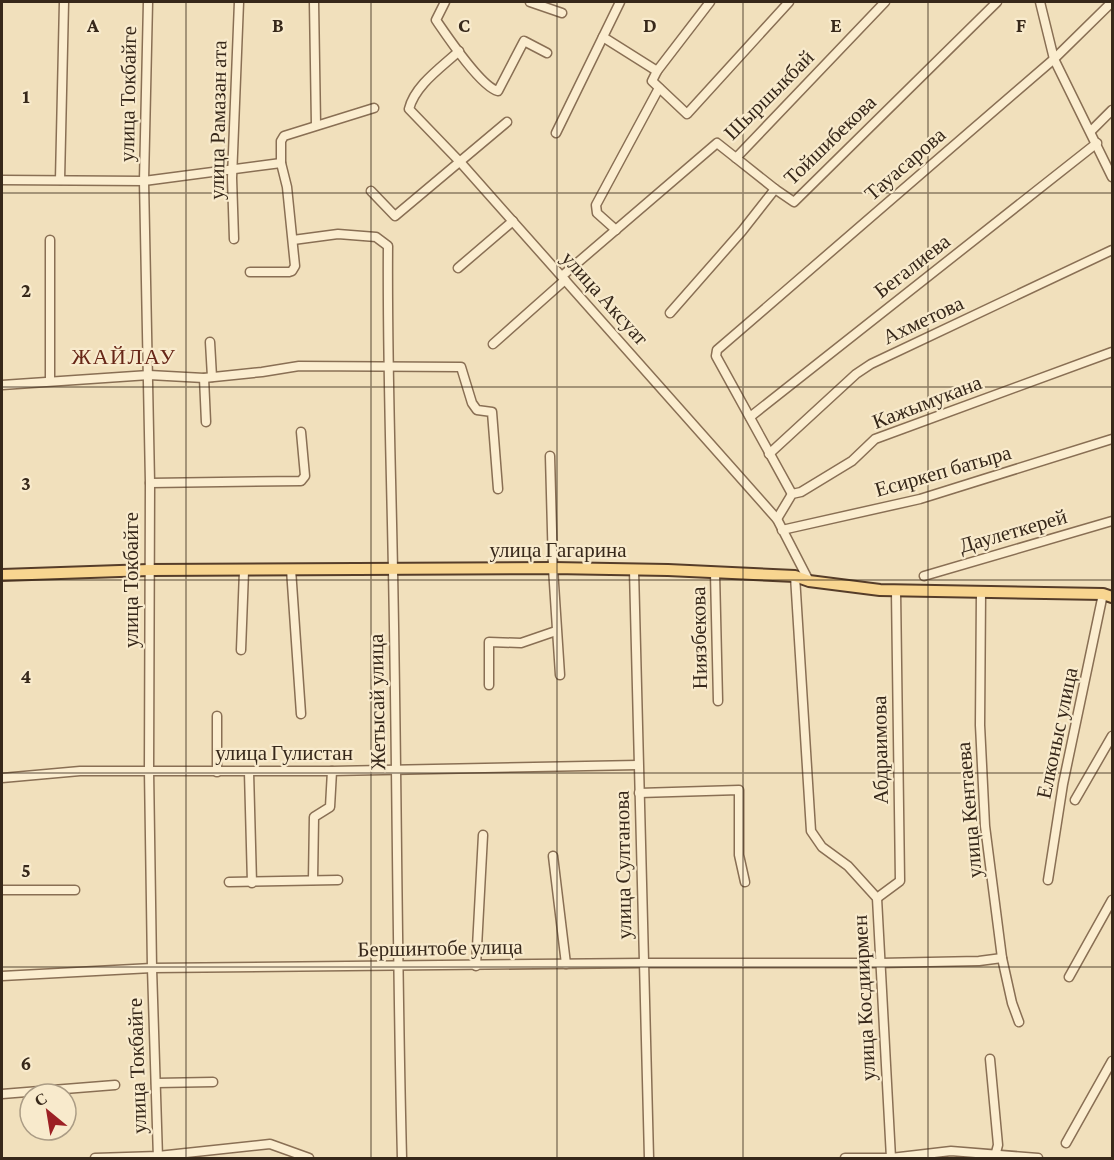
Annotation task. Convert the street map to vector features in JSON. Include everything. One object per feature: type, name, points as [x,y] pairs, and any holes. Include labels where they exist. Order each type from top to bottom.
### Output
[{"type":"main road","name":"улица Гагарина","points":[[2,576],[149,570],[553,568],[795,576],[809,581],[896,591],[1108,596]]},
{"type":"street","points":[[60,180],[64,2]]},
{"type":"street","name":"улица Токбайге","points":[[148,2],[144,181],[150,483],[149,771],[158,1157]]},
{"type":"street","name":"улица Рамазан ата","points":[[234,239],[232,169],[239,2]]},
{"type":"street","points":[[314,2],[316,125]]},
{"type":"street","points":[[445,2],[436,20],[476,73],[494,90],[498,91],[524,41],[547,53]]},
{"type":"street","points":[[530,2],[562,14]]},
{"type":"street","points":[[556,133],[620,2]]},
{"type":"street","points":[[710,2],[657,71],[652,81],[687,114],[789,2]]},
{"type":"street","name":"Шыршыкбай","points":[[493,344],[616,230],[717,143],[736,158],[885,2]]},
{"type":"street","name":"Тойшибекова","points":[[670,313],[776,189],[794,202],[998,2]]},
{"type":"street","points":[[1040,2],[1054,59],[1113,177]]},
{"type":"street","name":"Тауасарова","points":[[750,417],[716,356],[717,350],[1054,59],[1112,2]]},
{"type":"street","points":[[603,37],[657,71]]},
{"type":"street","name":"улица Аксуат","points":[[459,51],[424,84],[411,100],[409,109],[461,162],[777,519],[809,581]]},
{"type":"street","points":[[616,230],[597,213],[596,205],[659,88]]},
{"type":"street","points":[[250,272],[292,271],[295,266],[287,187],[281,163],[281,141],[284,136],[374,108]]},
{"type":"street","points":[[1090,131],[1113,110]]},
{"type":"street","points":[[371,191],[395,216],[507,122]]},
{"type":"street","name":"Бегалиева","points":[[750,417],[1097,143]]},
{"type":"street","points":[[736,158],[776,189]]},
{"type":"street","points":[[2,180],[144,181],[281,163]]},
{"type":"street","points":[[458,268],[513,221]]},
{"type":"street","name":"Жетысай улица","points":[[293,240],[338,234],[376,237],[388,246],[387,366],[393,570],[397,967],[402,1158]]},
{"type":"street","points":[[50,240],[51,381]]},
{"type":"street","name":"Ахметова","points":[[769,454],[856,374],[871,364],[1113,250]]},
{"type":"street","points":[[206,422],[210,342]]},
{"type":"street","name":"Кажымукана","points":[[792,494],[801,492],[852,461],[875,440],[1113,352]]},
{"type":"street","points":[[2,385],[148,375],[208,377],[299,366],[461,367],[472,403],[477,410],[492,412],[498,489]]},
{"type":"street","points":[[750,417],[792,494],[777,519]]},
{"type":"street","points":[[150,483],[301,482],[305,476],[301,432]]},
{"type":"street","name":"Есиркеп батыра","points":[[782,530],[920,499],[1113,439]]},
{"type":"street","points":[[550,456],[553,568],[560,675]]},
{"type":"street","name":"Даулеткерей","points":[[924,576],[1113,521]]},
{"type":"street","points":[[291,569],[301,714]]},
{"type":"street","name":"улица Султанова","points":[[634,570],[649,1158]]},
{"type":"street","points":[[241,650],[243,571]]},
{"type":"street","name":"Ниязбекова","points":[[716,573],[718,701]]},
{"type":"street","name":"улица Косдиирмен","points":[[795,576],[811,831],[822,847],[848,866],[877,898],[891,1158]]},
{"type":"street","name":"Абдраимова","points":[[877,898],[900,881],[896,591]]},
{"type":"street","name":"улица Кентаева","points":[[981,592],[980,724],[984,803],[1002,958],[1012,1003],[1019,1022]]},
{"type":"street","name":"Елконыс улица","points":[[1048,880],[1064,784],[1103,603],[1108,596]]},
{"type":"street","points":[[489,684],[489,642],[521,643],[556,631]]},
{"type":"street","points":[[217,716],[217,772]]},
{"type":"street","points":[[1075,800],[1113,736]]},
{"type":"street","name":"улица Гулистан","points":[[2,778],[80,771],[249,772],[638,765]]},
{"type":"street","points":[[313,880],[314,817],[330,807],[332,771]]},
{"type":"street","points":[[249,772],[252,883]]},
{"type":"street","points":[[639,793],[739,790],[739,855],[745,882]]},
{"type":"street","points":[[476,966],[483,835]]},
{"type":"street","points":[[553,856],[566,964]]},
{"type":"street","points":[[229,882],[338,880]]},
{"type":"street","points":[[2,890],[75,890]]},
{"type":"street","points":[[1069,977],[1113,900]]},
{"type":"street","name":"Бершинтобе улица","points":[[2,976],[152,968],[879,963],[979,961],[1002,958]]},
{"type":"street","points":[[990,1059],[998,1145],[996,1157]]},
{"type":"street","points":[[1066,1143],[1113,1060]]},
{"type":"street","points":[[156,1083],[213,1082]]},
{"type":"street","points":[[2,1094],[115,1085]]},
{"type":"street","points":[[95,1158],[158,1157],[270,1144],[309,1158]]},
{"type":"street","points":[[845,1158],[891,1158],[951,1151],[996,1157],[1038,1158]]},
{"type":"district","name":"ЖАЙЛАУ","points":[[124,356]]}]
